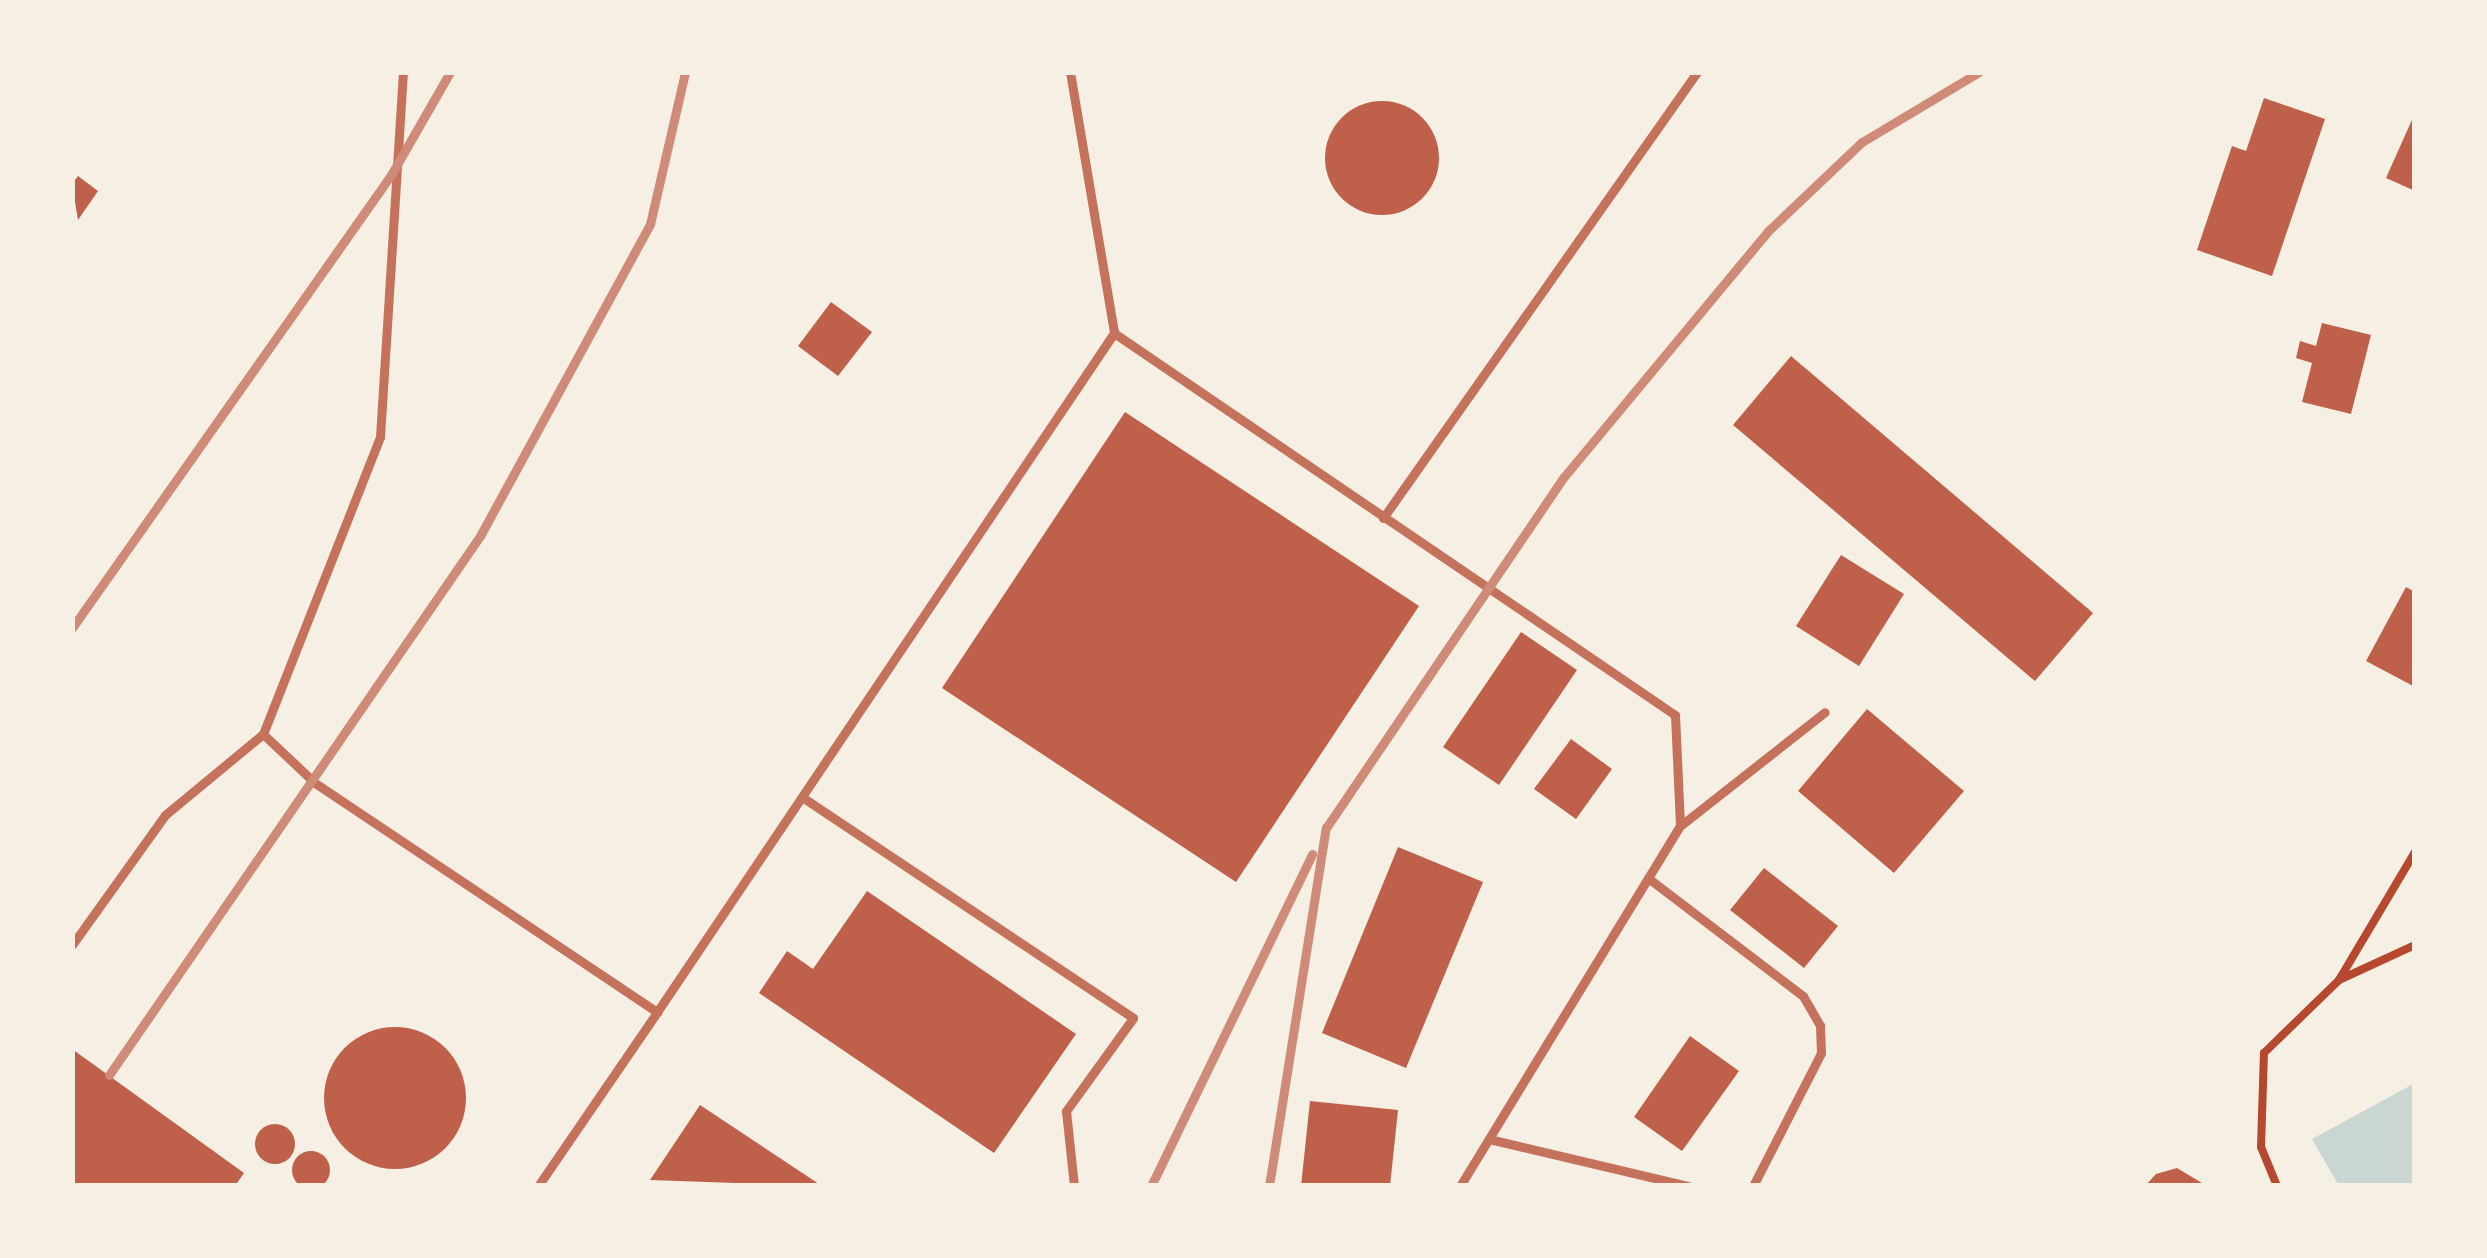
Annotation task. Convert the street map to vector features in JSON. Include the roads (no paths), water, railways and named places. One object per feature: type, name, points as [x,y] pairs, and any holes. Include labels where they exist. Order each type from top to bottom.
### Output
[{"type":"lane","points":[[72,945],[165,814],[263,734],[380,437],[403,72]]},
{"type":"lane","points":[[538,1186],[1114,333],[1070,72]]},
{"type":"lane","points":[[1383,518],[1697,72]]},
{"type":"lane","points":[[1114,333],[1675,715],[1680,826]]},
{"type":"lane","points":[[1460,1186],[1680,826],[1825,712]]},
{"type":"lane","points":[[263,734],[315,783],[657,1012]]},
{"type":"lane","points":[[802,797],[1133,1018],[1066,1111],[1074,1186]]},
{"type":"lane","points":[[1648,878],[1803,996],[1820,1025],[1821,1053],[1753,1186]]},
{"type":"lane","points":[[1489,1139],[1688,1186]]},
{"type":"railway","points":[[72,628],[391,175],[450,72]]},
{"type":"railway","points":[[109,1075],[480,536],[650,224],[685,72]]},
{"type":"railway","points":[[1269,1186],[1326,828],[1563,478],[1767,232],[1862,142],[1979,72]]},
{"type":"railway","points":[[1151,1186],[1312,854]]}]
